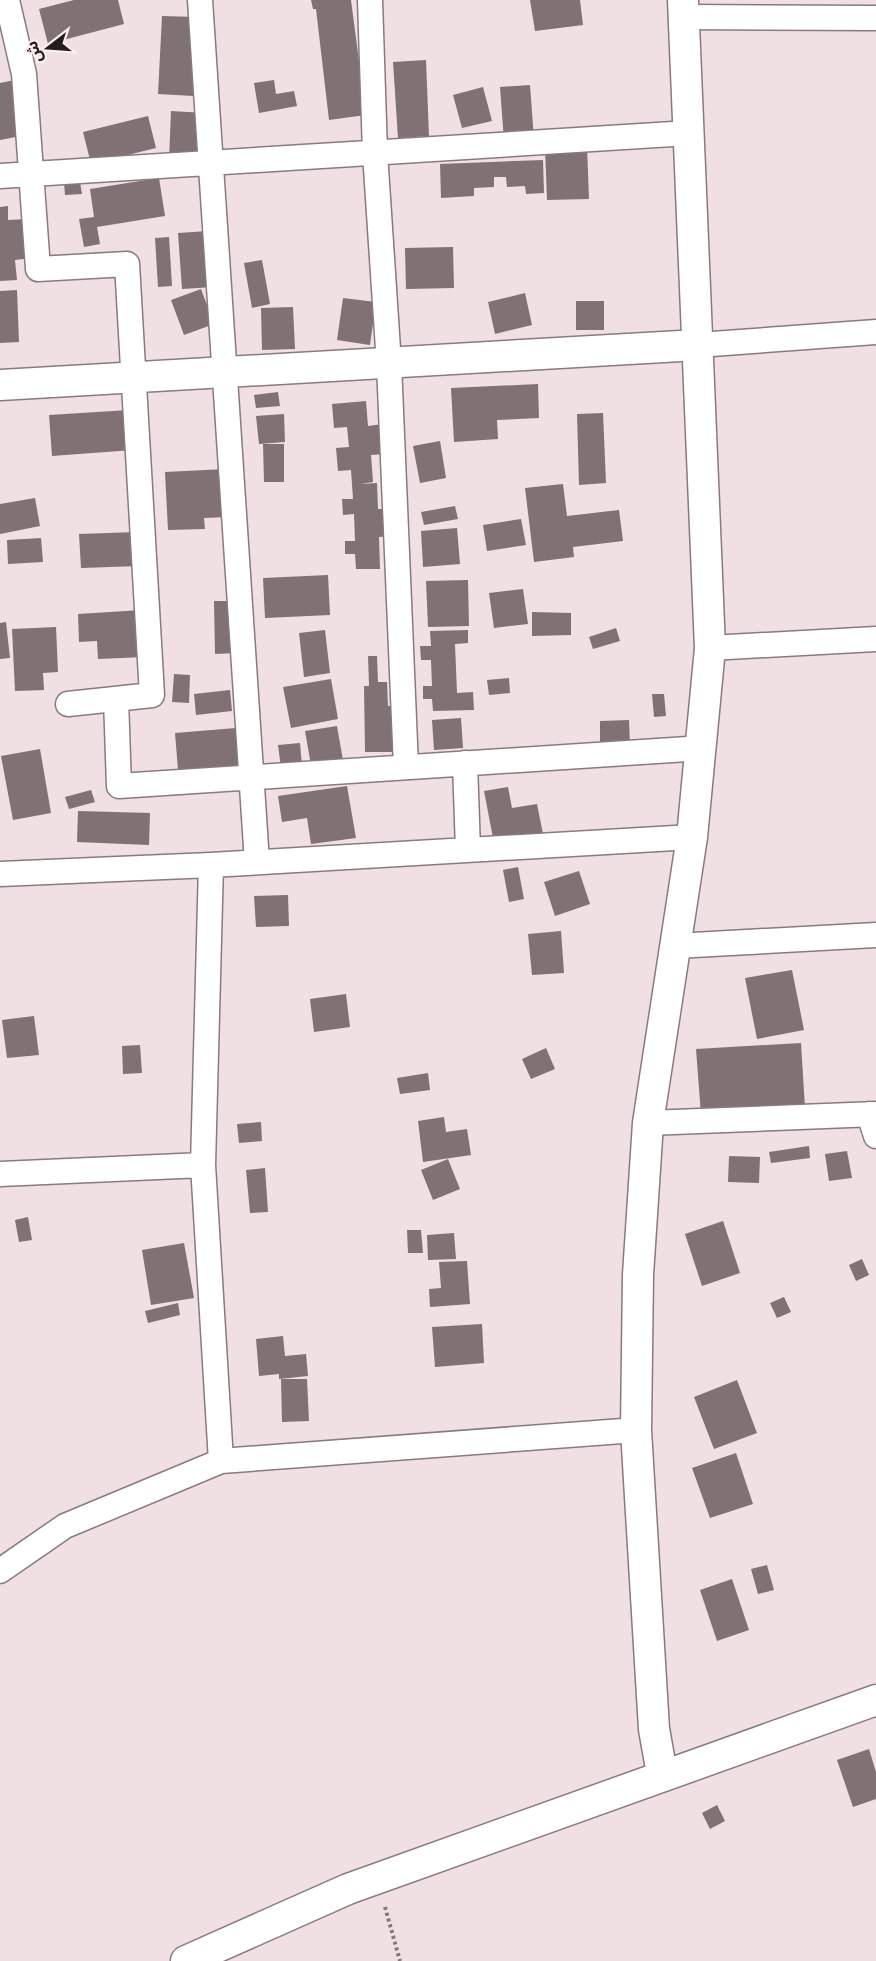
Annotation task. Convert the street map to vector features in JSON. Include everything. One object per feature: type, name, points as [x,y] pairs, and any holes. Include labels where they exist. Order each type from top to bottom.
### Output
[{"type":"street","points":[[7,0],[24,74],[38,269],[127,264],[152,695],[68,704]]},
{"type":"street","points":[[200,0],[257,862]]},
{"type":"street","points":[[370,0],[375,153],[389,364],[406,767]]},
{"type":"street","points":[[662,1774],[654,1730],[636,1430],[638,1275],[648,1123],[692,837],[703,748],[710,648],[684,9],[867,12]]},
{"type":"street","points":[[0,176],[688,133]]},
{"type":"street","points":[[0,385],[389,364],[876,332]]},
{"type":"street","points":[[710,648],[876,639]]},
{"type":"street","points":[[116,699],[119,786],[703,748]]},
{"type":"street","points":[[465,763],[468,850]]},
{"type":"street","points":[[0,874],[211,865],[692,837]]},
{"type":"street","points":[[211,865],[203,1166],[221,1461]]},
{"type":"street","points":[[675,946],[876,935]]},
{"type":"street","points":[[648,1123],[874,1121]]},
{"type":"street","points":[[0,1174],[203,1166]]},
{"type":"street","points":[[0,1571],[65,1526],[221,1461],[636,1430]]},
{"type":"street","points":[[186,1961],[377,1878],[662,1774],[876,1700]]},
{"type":"path","points":[[377,1878],[400,1961]]},
{"type":"building","points":[[74,0],[118,0],[124,24],[48,44],[39,9]]},
{"type":"building","points":[[311,0],[351,0],[366,115],[329,120],[316,9],[313,9]]},
{"type":"building","points":[[530,0],[580,0],[583,25],[535,31]]},
{"type":"building","points":[[162,16],[197,17],[193,96],[158,94]]},
{"type":"building","points":[[426,60],[429,136],[398,138],[393,62]]},
{"type":"building","points":[[15,80],[26,135],[0,140],[0,83]]},
{"type":"building","points":[[274,80],[276,94],[294,91],[297,106],[259,113],[254,83]]},
{"type":"building","points":[[530,85],[534,139],[504,141],[500,87]]},
{"type":"building","points":[[483,87],[492,121],[462,128],[453,95]]},
{"type":"building","points":[[171,111],[205,113],[203,162],[169,160]]},
{"type":"building","points":[[148,116],[156,148],[91,164],[83,132]]},
{"type":"building","points":[[587,146],[589,199],[547,200],[545,147]]},
{"type":"building","points":[[543,160],[544,193],[526,194],[525,186],[507,187],[506,177],[494,177],[494,187],[474,188],[474,196],[441,198],[440,164]]},
{"type":"building","points":[[159,178],[165,216],[97,227],[100,244],[84,247],[79,219],[94,217],[90,189]]},
{"type":"building","points":[[80,182],[82,194],[65,195],[64,183]]},
{"type":"building","points":[[8,206],[8,220],[28,219],[31,258],[15,260],[17,280],[0,281],[0,207]]},
{"type":"building","points":[[208,231],[213,287],[182,289],[178,233]]},
{"type":"building","points":[[169,237],[172,286],[158,287],[155,238]]},
{"type":"building","points":[[453,247],[454,288],[406,289],[405,248]]},
{"type":"building","points":[[262,260],[270,304],[252,308],[244,263]]},
{"type":"building","points":[[201,289],[214,324],[184,335],[171,300]]},
{"type":"building","points":[[17,290],[19,342],[0,343],[0,291]]},
{"type":"building","points":[[525,293],[532,325],[495,334],[488,302]]},
{"type":"building","points":[[343,298],[376,302],[370,345],[337,340]]},
{"type":"building","points":[[576,301],[604,301],[604,330],[576,330]]},
{"type":"building","points":[[293,307],[295,349],[262,350],[261,308]]},
{"type":"building","points":[[538,384],[539,418],[497,420],[498,439],[454,442],[451,388]]},
{"type":"building","points":[[278,392],[280,406],[256,408],[254,395]]},
{"type":"building","points":[[366,401],[368,426],[383,424],[385,454],[371,455],[373,482],[361,484],[377,483],[378,509],[391,509],[392,536],[379,537],[380,569],[356,569],[355,554],[345,554],[345,541],[355,541],[354,514],[343,515],[342,499],[353,499],[351,470],[338,471],[336,448],[349,447],[347,427],[334,428],[332,404]]},
{"type":"building","points":[[129,410],[133,450],[52,456],[49,415]]},
{"type":"building","points":[[603,413],[606,483],[579,485],[577,414]]},
{"type":"building","points":[[284,414],[285,442],[259,444],[256,416]]},
{"type":"building","points":[[440,441],[446,478],[420,483],[413,446]]},
{"type":"building","points":[[263,444],[284,444],[284,482],[264,482]]},
{"type":"building","points":[[226,469],[228,517],[204,518],[205,529],[168,530],[165,472]]},
{"type":"building","points":[[563,484],[567,516],[619,510],[623,541],[573,547],[574,557],[534,562],[525,488]]},
{"type":"building","points":[[35,498],[40,526],[0,534],[0,504]]},
{"type":"building","points":[[455,506],[458,519],[424,525],[421,512]]},
{"type":"building","points":[[521,519],[526,545],[487,551],[483,525]]},
{"type":"building","points":[[457,528],[460,564],[423,567],[421,531]]},
{"type":"building","points":[[137,532],[139,566],[81,568],[79,534]]},
{"type":"building","points":[[41,538],[43,562],[8,564],[7,540]]},
{"type":"building","points":[[328,575],[330,615],[265,618],[263,578]]},
{"type":"building","points":[[468,580],[469,626],[428,627],[426,581]]},
{"type":"building","points":[[523,589],[528,624],[494,628],[489,593]]},
{"type":"building","points":[[214,601],[234,601],[235,653],[215,654]]},
{"type":"building","points":[[142,610],[144,657],[98,659],[97,641],[79,642],[78,614]]},
{"type":"building","points":[[532,612],[571,613],[571,635],[532,636]]},
{"type":"building","points":[[6,622],[10,658],[0,659],[0,623]]},
{"type":"building","points":[[56,627],[58,672],[43,673],[44,690],[15,691],[12,629]]},
{"type":"building","points":[[616,628],[620,641],[593,649],[589,637]]},
{"type":"building","points":[[325,630],[330,673],[304,677],[299,633]]},
{"type":"building","points":[[468,630],[468,643],[455,644],[457,693],[473,692],[474,710],[433,711],[432,699],[423,699],[423,686],[432,686],[431,660],[421,660],[420,646],[431,646],[430,631]]},
{"type":"building","points":[[368,656],[377,656],[378,682],[387,682],[388,706],[392,706],[393,752],[365,752],[364,686],[369,686]]},
{"type":"building","points":[[174,674],[190,675],[189,703],[172,702]]},
{"type":"building","points":[[509,678],[510,693],[489,695],[487,680]]},
{"type":"building","points":[[331,679],[338,719],[291,728],[283,687]]},
{"type":"building","points":[[230,690],[232,711],[196,715],[194,694]]},
{"type":"building","points":[[652,694],[664,694],[666,716],[654,717]]},
{"type":"building","points":[[461,718],[463,748],[434,750],[432,720]]},
{"type":"building","points":[[629,720],[630,746],[600,747],[600,721]]},
{"type":"building","points":[[337,726],[344,766],[312,771],[305,731]]},
{"type":"building","points":[[236,728],[239,766],[178,770],[175,733]]},
{"type":"building","points":[[300,743],[302,766],[281,768],[278,745]]},
{"type":"building","points":[[40,749],[51,813],[13,820],[1,756]]},
{"type":"building","points":[[347,786],[356,838],[311,844],[307,818],[282,822],[278,796]]},
{"type":"building","points":[[508,787],[512,808],[537,804],[543,834],[494,843],[484,791]]},
{"type":"building","points":[[91,790],[95,802],[69,809],[65,797]]},
{"type":"building","points":[[78,811],[150,813],[149,845],[77,842]]},
{"type":"building","points":[[518,867],[524,899],[509,902],[503,870]]},
{"type":"building","points":[[579,871],[590,904],[555,916],[544,882]]},
{"type":"building","points":[[288,895],[289,926],[256,927],[254,896]]},
{"type":"building","points":[[561,931],[564,973],[532,975],[528,934]]},
{"type":"building","points":[[792,970],[804,1030],[757,1039],[745,978]]},
{"type":"building","points":[[346,994],[350,1027],[314,1032],[310,999]]},
{"type":"building","points":[[34,1016],[39,1055],[7,1058],[2,1020]]},
{"type":"building","points":[[801,1043],[805,1108],[701,1115],[696,1049]]},
{"type":"building","points":[[140,1045],[142,1073],[123,1074],[122,1046]]},
{"type":"building","points":[[546,1048],[555,1069],[531,1079],[522,1059]]},
{"type":"building","points":[[428,1073],[430,1090],[400,1094],[397,1078]]},
{"type":"building","points":[[444,1117],[446,1132],[467,1129],[471,1155],[423,1162],[418,1121]]},
{"type":"building","points":[[261,1122],[262,1141],[239,1143],[237,1124]]},
{"type":"building","points":[[809,1146],[810,1158],[771,1163],[769,1152]]},
{"type":"building","points":[[847,1151],[852,1178],[829,1181],[825,1154]]},
{"type":"building","points":[[729,1156],[760,1157],[759,1183],[728,1182]]},
{"type":"building","points":[[448,1159],[460,1189],[433,1200],[421,1170]]},
{"type":"building","points":[[265,1168],[268,1212],[250,1213],[246,1170]]},
{"type":"building","points":[[28,1217],[32,1240],[19,1242],[15,1220]]},
{"type":"building","points":[[723,1221],[740,1273],[702,1286],[685,1234]]},
{"type":"building","points":[[407,1230],[421,1230],[423,1253],[408,1253]]},
{"type":"building","points":[[454,1233],[456,1259],[428,1260],[427,1235]]},
{"type":"building","points":[[184,1243],[194,1298],[151,1305],[142,1250]]},
{"type":"building","points":[[862,1259],[869,1275],[856,1281],[849,1265]]},
{"type":"building","points":[[467,1261],[470,1304],[430,1307],[429,1289],[441,1288],[439,1262]]},
{"type":"building","points":[[784,1297],[791,1312],[777,1318],[770,1303]]},
{"type":"building","points":[[178,1303],[180,1315],[148,1323],[145,1311]]},
{"type":"building","points":[[482,1324],[484,1363],[435,1367],[432,1327]]},
{"type":"building","points":[[283,1336],[285,1356],[306,1354],[308,1376],[279,1379],[279,1374],[259,1376],[256,1339]]},
{"type":"building","points":[[281,1379],[307,1379],[309,1421],[282,1422]]},
{"type":"building","points":[[737,1380],[757,1433],[714,1449],[694,1397]]},
{"type":"building","points":[[736,1453],[753,1504],[710,1518],[692,1468]]},
{"type":"building","points":[[767,1565],[774,1590],[758,1594],[751,1569]]},
{"type":"building","points":[[732,1579],[749,1630],[717,1641],[700,1590]]},
{"type":"building","points":[[869,1749],[876,1772],[876,1799],[853,1807],[837,1760]]},
{"type":"building","points":[[717,1805],[725,1821],[710,1829],[702,1813]]}]
